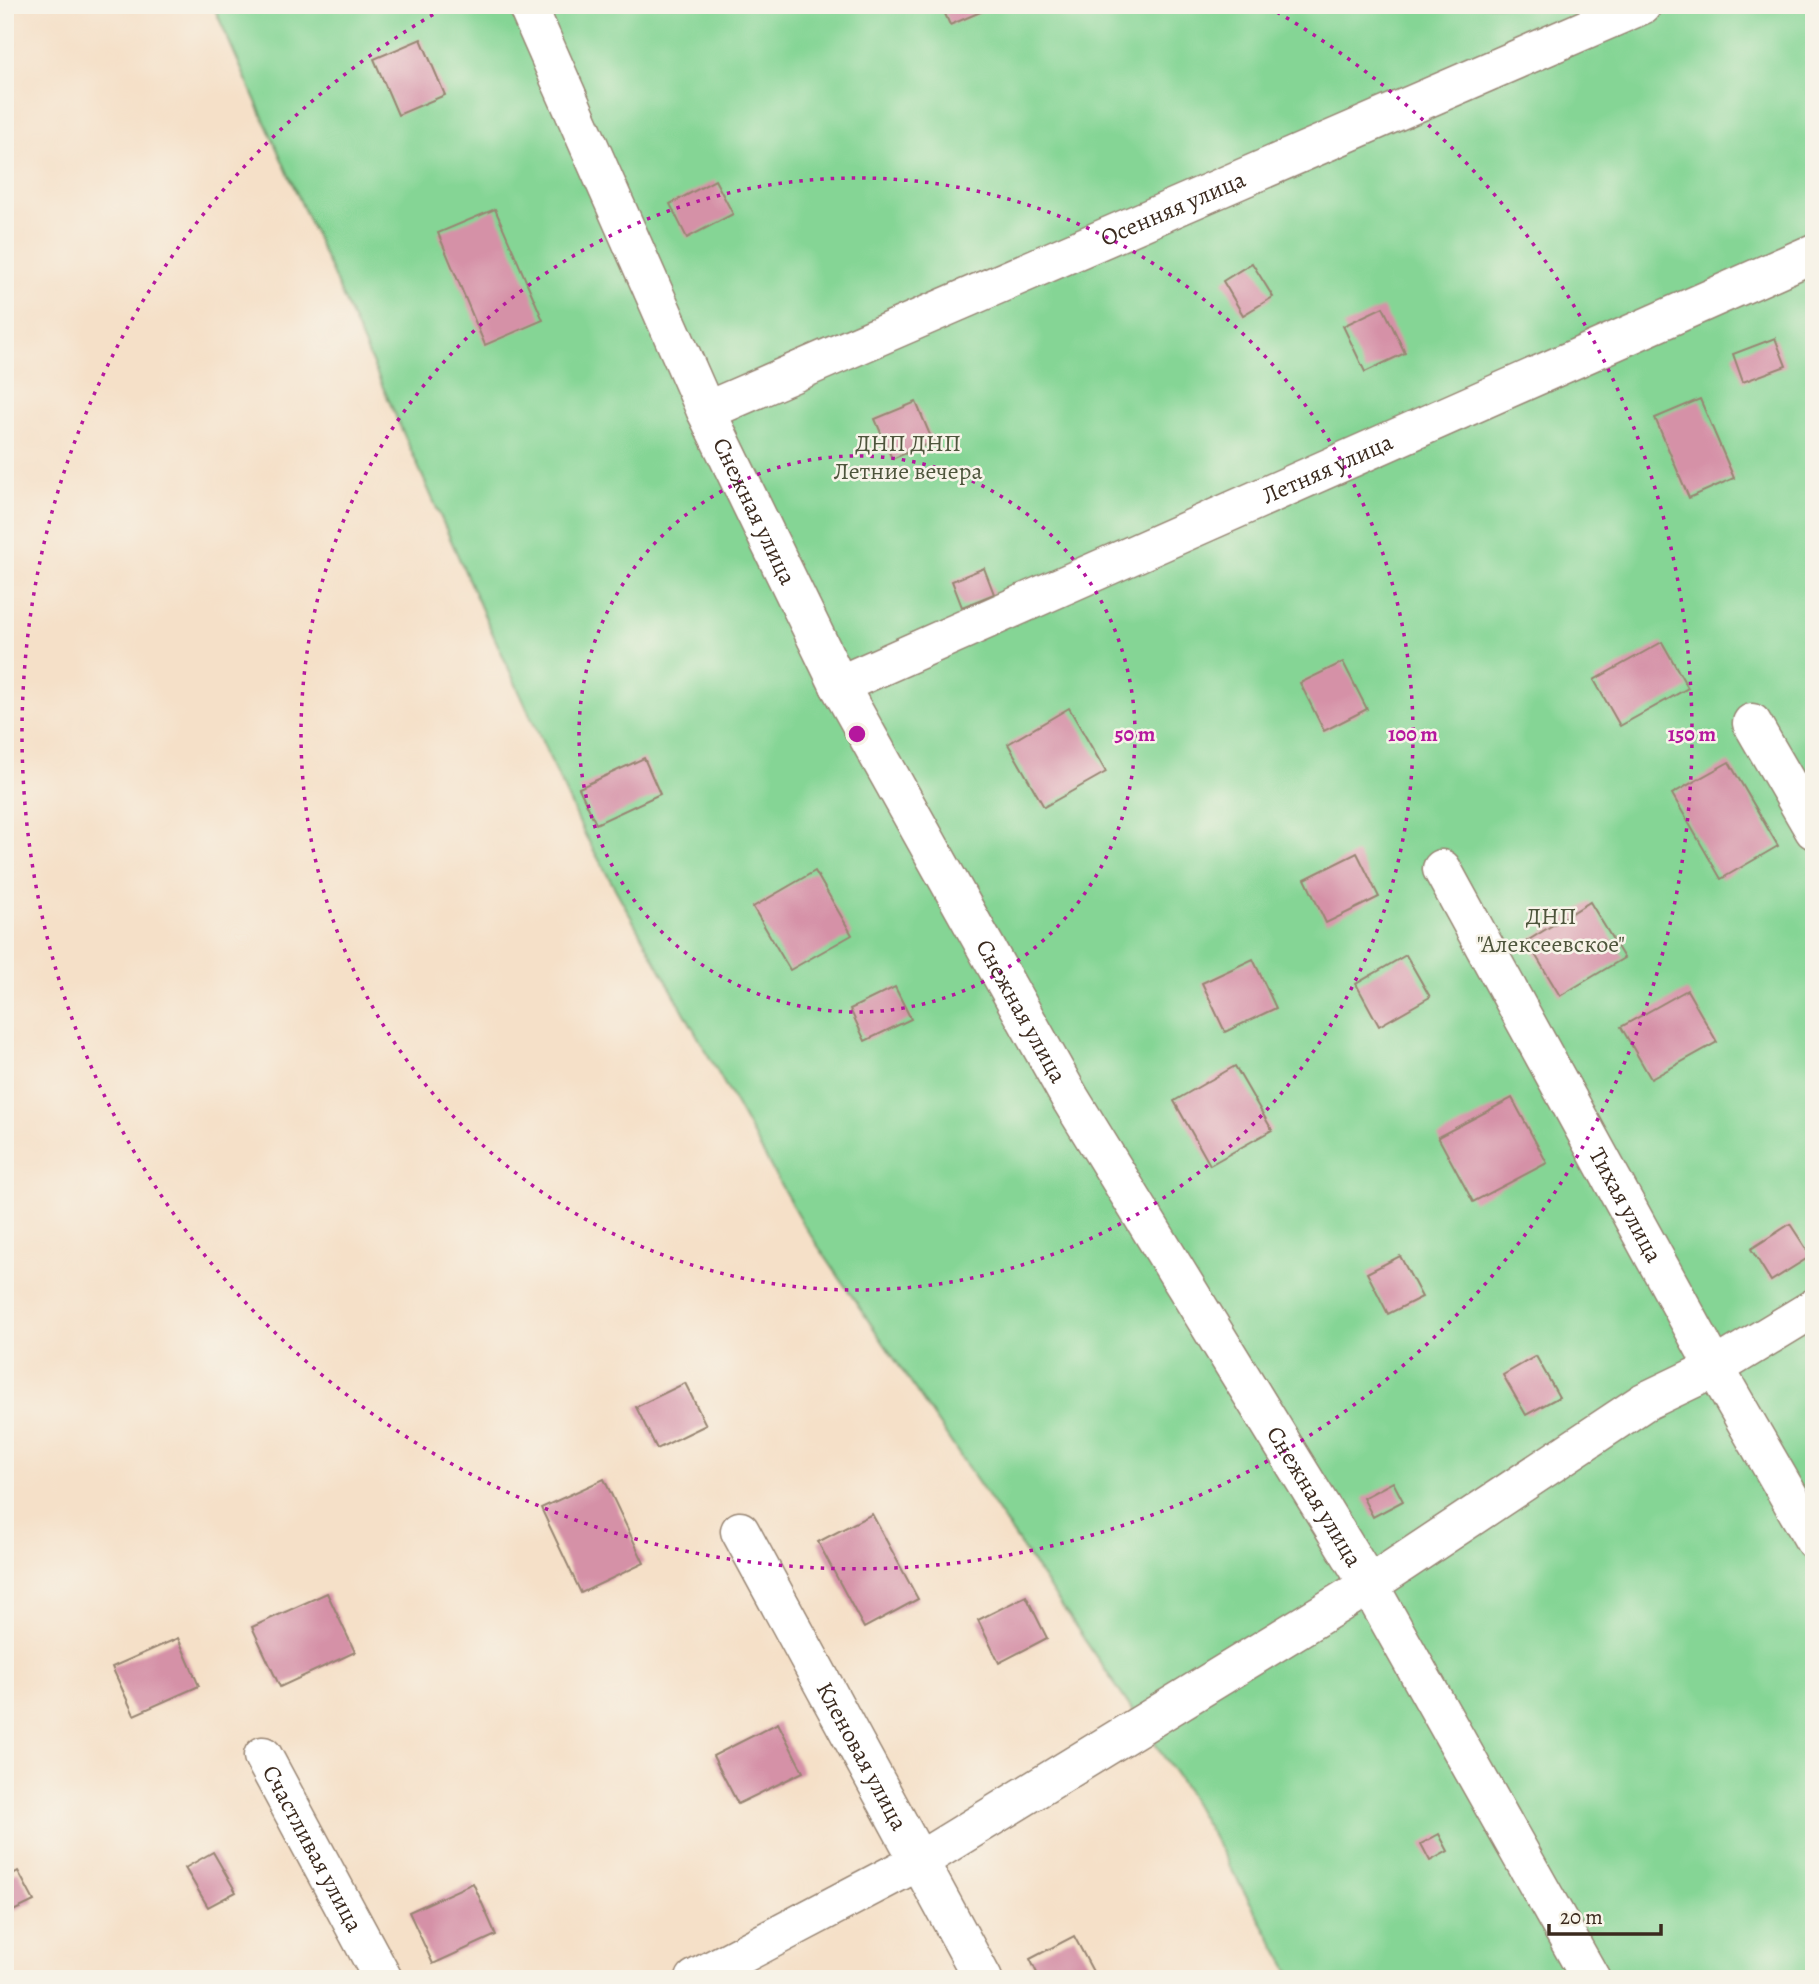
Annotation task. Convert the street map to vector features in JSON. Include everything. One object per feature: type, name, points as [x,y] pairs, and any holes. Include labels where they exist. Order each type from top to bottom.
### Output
[{"type":"street","name":"Снежная улица","points":[[527,5],[706,411],[839,685],[1070,1098],[1369,1584],[1591,1979]]},
{"type":"street","name":"Осенняя улица","points":[[706,411],[1642,5]]},
{"type":"street","name":"Летняя улица","points":[[839,685],[1814,253]]},
{"type":"street","points":[[1752,723],[1814,830]]},
{"type":"street","name":"Тихая улица","points":[[1442,869],[1715,1368],[1814,1540]]},
{"type":"street","points":[[695,1979],[919,1861],[1369,1584],[1644,1402],[1715,1368],[1814,1308]]},
{"type":"street","name":"Кленовая улица","points":[[740,1531],[983,1979]]},
{"type":"street","name":"Счастливая улица","points":[[263,1756],[383,1979]]},
{"type":"green space","name":"ДНП ДНП Летние вечера","points":[[213,5],[1814,5],[1814,1979],[1294,1979],[1185,1788],[801,1221],[584,833]]},
{"type":"building","points":[[941,5],[997,5],[950,25]]},
{"type":"building","points":[[421,39],[445,95],[398,115],[374,59]]},
{"type":"building","points":[[715,180],[733,214],[687,238],[670,204]]},
{"type":"building","points":[[495,209],[543,320],[485,345],[438,233]]},
{"type":"building","points":[[1252,263],[1273,297],[1243,315],[1223,281]]},
{"type":"building","points":[[1383,307],[1405,353],[1365,372],[1343,326]]},
{"type":"building","points":[[1775,338],[1786,366],[1743,382],[1733,354]]},
{"type":"building","points":[[1700,399],[1734,478],[1689,498],[1655,418]]},
{"type":"building","points":[[916,402],[933,442],[892,459],[875,419]]},
{"type":"building","points":[[984,568],[994,594],[962,607],[952,581]]},
{"type":"building","points":[[1662,642],[1688,688],[1620,726],[1594,680]]},
{"type":"building","points":[[1343,662],[1367,709],[1324,731],[1300,683]]},
{"type":"building","points":[[1069,708],[1106,772],[1044,807],[1008,744]]},
{"type":"building","points":[[644,758],[660,794],[596,824],[579,788]]},
{"type":"building","points":[[1729,762],[1778,846],[1721,879],[1672,794]]},
{"type":"building","points":[[1357,853],[1379,897],[1326,923],[1305,879]]},
{"type":"building","points":[[815,871],[852,935],[790,970],[753,907]]},
{"type":"building","points":[[1590,902],[1624,958],[1560,996],[1527,941]]},
{"type":"building","points":[[1406,955],[1430,997],[1379,1026],[1356,984]]},
{"type":"building","points":[[1253,959],[1276,1008],[1225,1032],[1202,983]]},
{"type":"building","points":[[895,987],[911,1019],[865,1041],[850,1009]]},
{"type":"building","points":[[1687,990],[1717,1042],[1651,1079],[1621,1027]]},
{"type":"building","points":[[1235,1066],[1272,1130],[1210,1165],[1174,1101]]},
{"type":"building","points":[[1512,1098],[1547,1163],[1473,1202],[1438,1137]]},
{"type":"building","points":[[1790,1224],[1811,1256],[1771,1281],[1751,1249]]},
{"type":"building","points":[[1400,1256],[1422,1297],[1388,1314],[1367,1273]]},
{"type":"building","points":[[1536,1356],[1559,1397],[1526,1415],[1503,1375]]},
{"type":"building","points":[[685,1383],[706,1425],[657,1449],[636,1407]]},
{"type":"building","points":[[604,1479],[644,1563],[581,1593],[541,1508]]},
{"type":"building","points":[[1393,1482],[1403,1501],[1373,1517],[1363,1498]]},
{"type":"building","points":[[872,1514],[918,1599],[864,1628],[818,1542]]},
{"type":"building","points":[[327,1593],[355,1652],[280,1687],[252,1627]]},
{"type":"building","points":[[1026,1596],[1047,1638],[999,1663],[978,1620]]},
{"type":"building","points":[[178,1638],[199,1686],[134,1715],[112,1667]]},
{"type":"building","points":[[778,1723],[803,1772],[738,1804],[713,1756]]},
{"type":"building","points":[[1439,1834],[1448,1851],[1430,1861],[1421,1844]]},
{"type":"building","points":[[213,1852],[236,1892],[208,1907],[185,1868]]},
{"type":"building","points":[[18,1871],[34,1901],[5,1915],[5,1878]]},
{"type":"building","points":[[473,1883],[496,1935],[433,1964],[409,1912]]},
{"type":"building","points":[[1074,1936],[1097,1979],[1040,1979],[1030,1959]]},
{"type":"park label","name":"ДНП \"Алексеевское\"","points":[[1551,930]]}]
